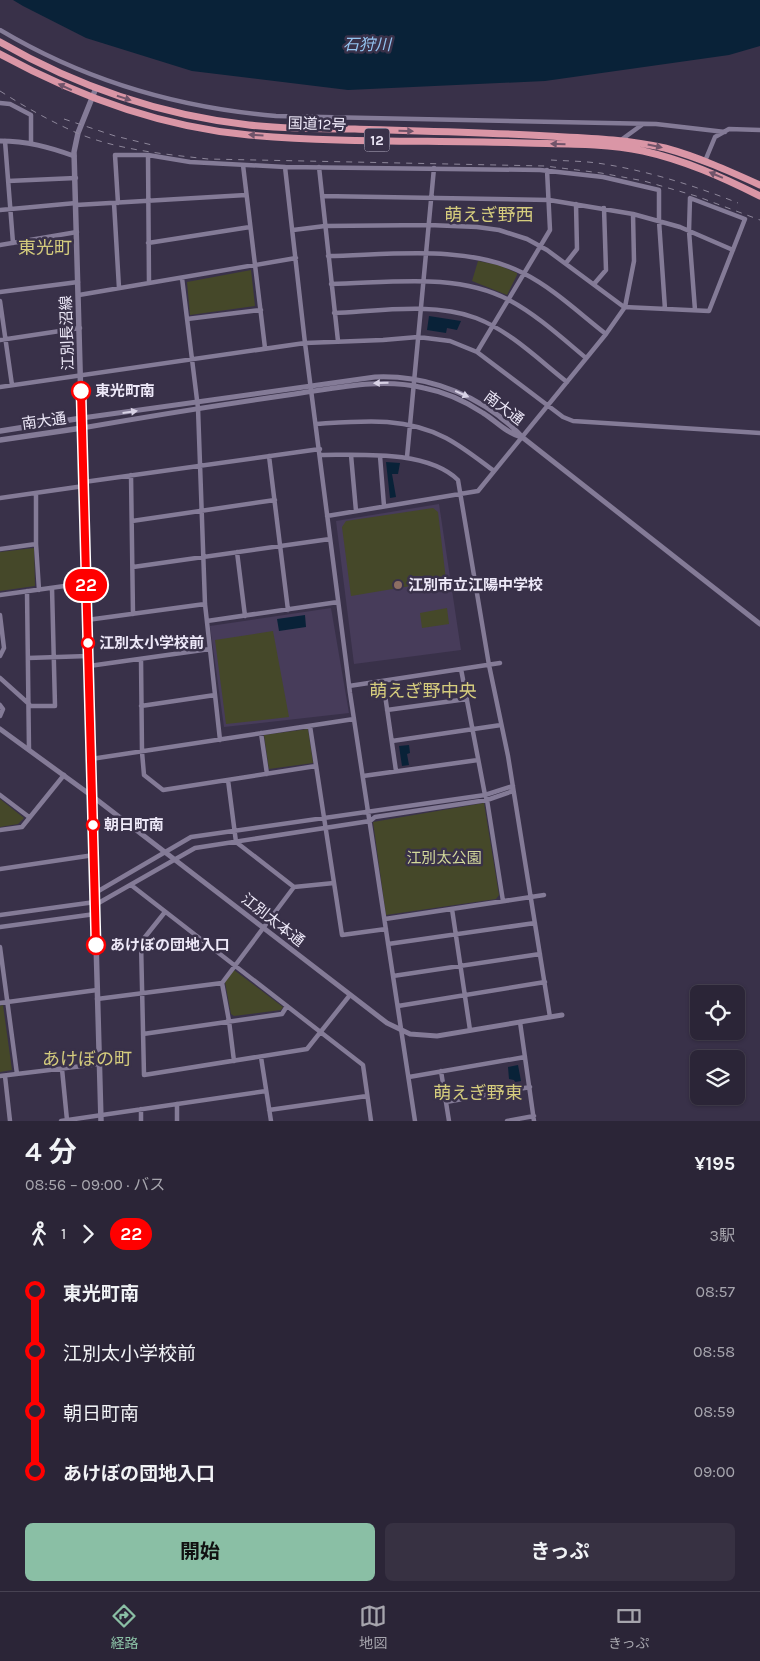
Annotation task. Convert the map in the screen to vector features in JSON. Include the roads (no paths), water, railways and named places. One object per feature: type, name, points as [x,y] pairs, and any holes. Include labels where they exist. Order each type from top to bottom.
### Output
[{"type":"highway","name":"国道12号","points":[[0,42],[51,69],[96,88],[188,115],[249,125],[294,128],[507,133],[621,140],[664,148],[705,160],[760,185]]},
{"type":"highway","name":"国道12号","points":[[0,54],[38,74],[92,98],[159,119],[205,128],[249,135],[310,138],[594,145],[628,148],[695,166],[760,196]]},
{"type":"main road","name":"江別長沼線","points":[[96,88],[78,133],[74,156],[101,1118]]},
{"type":"main road","name":"南大通","points":[[0,431],[82,418]]},
{"type":"main road","name":"南大通","points":[[0,440],[82,428]]},
{"type":"street","points":[[0,30],[66,65],[144,93],[200,107],[243,114],[286,117],[644,124],[725,132]]},
{"type":"street","points":[[0,102],[10,104],[31,116],[32,143]]},
{"type":"street","points":[[621,140],[644,124]]},
{"type":"street","points":[[705,160],[715,137],[729,129],[760,130]]},
{"type":"street","points":[[13,243],[8,181],[2,141],[32,143],[74,156]]},
{"type":"street","points":[[120,288],[115,155],[148,155],[190,162],[285,167],[547,170],[604,177],[659,190],[659,221],[665,309]]},
{"type":"street","points":[[148,155],[149,283]]},
{"type":"street","points":[[243,165],[265,348]]},
{"type":"street","points":[[285,167],[305,343],[349,686],[415,1121]]},
{"type":"street","points":[[319,167],[338,341]]},
{"type":"street","points":[[407,458],[434,168]]},
{"type":"street","points":[[477,352],[550,230],[547,170]]},
{"type":"street","points":[[8,181],[76,178]]},
{"type":"street","points":[[0,210],[246,195]]},
{"type":"street","points":[[322,196],[549,200],[604,208],[659,221],[689,231],[733,250]]},
{"type":"street","points":[[293,230],[325,226],[429,226],[492,229],[516,235],[540,246],[625,307],[709,311],[745,219],[690,198],[689,231],[695,310]]},
{"type":"street","points":[[566,263],[577,249],[576,204]]},
{"type":"street","points":[[594,284],[606,270],[604,208]]},
{"type":"street","points":[[327,516],[478,491],[606,334],[625,307],[634,261],[633,214]]},
{"type":"street","points":[[148,243],[250,227]]},
{"type":"street","points":[[0,245],[77,232]]},
{"type":"street","points":[[328,256],[426,254],[482,258],[499,262],[524,273],[545,286],[606,334]]},
{"type":"street","points":[[79,295],[296,258]]},
{"type":"street","points":[[182,278],[198,402],[205,604],[220,740]]},
{"type":"street","points":[[331,284],[424,281],[475,287],[508,300],[529,313],[586,358]]},
{"type":"street","points":[[0,292],[78,282]]},
{"type":"street","points":[[0,300],[3,340],[12,385]]},
{"type":"street","points":[[334,313],[421,309],[474,318],[492,326],[510,338],[567,382]]},
{"type":"street","points":[[187,319],[261,310]]},
{"type":"street","points":[[3,340],[80,328]]},
{"type":"street","points":[[0,387],[305,343],[418,337],[455,342],[477,352],[568,420],[583,423],[632,424],[760,433]]},
{"type":"street","name":"南大通","points":[[82,428],[375,377],[414,379],[443,387],[472,399],[503,419],[522,437]]},
{"type":"street","name":"南大通","points":[[82,418],[198,402],[376,383],[413,386],[442,393],[464,402],[512,434],[522,437]]},
{"type":"street","points":[[316,424],[373,421],[410,425],[445,437],[494,471]]},
{"type":"street","points":[[522,437],[760,624]]},
{"type":"street","points":[[0,498],[131,475],[269,456],[320,452],[407,458],[435,466],[458,480],[489,665],[513,788],[550,1017]]},
{"type":"street","points":[[351,455],[356,511]]},
{"type":"street","points":[[269,456],[288,610]]},
{"type":"street","points":[[380,456],[384,506]]},
{"type":"street","points":[[131,475],[134,614]]},
{"type":"street","points":[[36,493],[36,544],[39,590]]},
{"type":"street","points":[[132,520],[275,500]]},
{"type":"street","points":[[133,567],[330,539]]},
{"type":"street","points":[[0,549],[36,544]]},
{"type":"street","points":[[237,552],[244,616]]},
{"type":"street","points":[[0,595],[86,583]]},
{"type":"street","points":[[0,678],[29,705],[55,706],[52,588]]},
{"type":"street","points":[[27,591],[29,750]]},
{"type":"street","points":[[207,622],[338,602]]},
{"type":"street","points":[[87,620],[205,604]]},
{"type":"street","points":[[0,615],[4,648],[0,656]]},
{"type":"street","points":[[89,666],[210,649]]},
{"type":"street","points":[[28,658],[88,656]]},
{"type":"street","points":[[141,659],[144,775],[163,790],[316,766]]},
{"type":"street","points":[[349,686],[500,663]]},
{"type":"street","points":[[461,669],[486,798],[503,901]]},
{"type":"street","points":[[383,681],[396,771]]},
{"type":"street","points":[[141,706],[215,696]]},
{"type":"street","points":[[387,710],[467,699]]},
{"type":"street","points":[[0,705],[3,709],[0,716]]},
{"type":"street","points":[[91,760],[354,719]]},
{"type":"street","points":[[392,741],[501,725]]},
{"type":"street","points":[[310,726],[342,935],[386,929]]},
{"type":"street","name":"江別太本通","points":[[0,729],[92,796],[387,1023],[402,1031],[410,1034],[437,1036],[562,1015]]},
{"type":"street","points":[[261,733],[267,774]]},
{"type":"street","points":[[363,776],[478,760]]},
{"type":"street","points":[[0,830],[22,827],[64,775]]},
{"type":"street","points":[[228,780],[236,842],[294,887],[334,883]]},
{"type":"street","points":[[0,916],[95,904],[195,848],[370,821],[375,817],[486,798],[513,788]]},
{"type":"street","points":[[0,795],[29,817]]},
{"type":"street","points":[[95,893],[190,837],[368,811],[373,812],[486,798]]},
{"type":"street","points":[[0,869],[94,855]]},
{"type":"street","points":[[131,885],[363,1065],[371,1121]]},
{"type":"street","points":[[234,1061],[222,983],[294,887]]},
{"type":"street","points":[[385,919],[544,895]]},
{"type":"street","points":[[452,909],[470,1030]]},
{"type":"street","points":[[165,912],[141,942],[144,1075],[308,1050],[350,995]]},
{"type":"street","points":[[0,927],[95,914]]},
{"type":"street","points":[[388,944],[535,923]]},
{"type":"street","points":[[0,947],[17,1074]]},
{"type":"street","points":[[393,976],[540,954]]},
{"type":"street","points":[[398,1006],[545,982]]},
{"type":"street","points":[[98,1000],[222,983]]},
{"type":"street","points":[[0,1003],[97,990]]},
{"type":"street","points":[[143,1034],[282,1014],[287,1006]]},
{"type":"street","points":[[507,1121],[534,1119],[520,1022]]},
{"type":"street","points":[[261,1057],[270,1121]]},
{"type":"street","points":[[408,1077],[525,1057]]},
{"type":"street","points":[[10,1121],[3,1076],[99,1064]]},
{"type":"street","points":[[62,1069],[67,1120]]},
{"type":"street","points":[[441,1071],[449,1121]]},
{"type":"street","points":[[446,1102],[530,1087]]},
{"type":"street","points":[[61,1121],[101,1118],[141,1109],[266,1091]]},
{"type":"street","points":[[269,1110],[368,1096]]},
{"type":"street","points":[[177,1104],[177,1121]]},
{"type":"street","points":[[141,1109],[141,1121]]},
{"type":"water","name":"石狩川","points":[[13,0],[760,0],[760,46],[729,55],[545,81],[348,90],[192,71],[86,38]]},
{"type":"water","points":[[429,316],[461,321],[457,330],[447,328],[446,333],[427,330]]},
{"type":"water","points":[[386,462],[400,463],[398,474],[392,474],[396,497],[390,498]]},
{"type":"water","points":[[305,615],[306,627],[279,631],[277,619]]},
{"type":"water","points":[[409,745],[410,753],[407,754],[409,765],[402,766],[399,746]]},
{"type":"water","points":[[518,1065],[521,1081],[515,1082],[509,1079],[508,1067]]},
{"type":"railway","points":[[0,91],[38,114],[77,133],[109,144],[141,150],[208,159],[545,166],[644,181],[696,196],[760,220]]},
{"type":"railway","points":[[64,119],[115,136],[152,145]]},
{"type":"railway","points":[[551,160],[597,163],[651,174],[686,184],[738,203]]},
{"type":"place","name":"東光町南","points":[[81,391]]},
{"type":"place","name":"江別市立江陽中学校","points":[[398,585]]},
{"type":"place","name":"江別太小学校前","points":[[88,643]]},
{"type":"place","name":"朝日町南","points":[[93,825]]},
{"type":"place","name":"あけぼの団地入口","points":[[96,945]]},
{"type":"district","name":"萌えぎ野西","points":[[489,215]]},
{"type":"district","name":"東光町","points":[[45,248]]},
{"type":"district","name":"萌えぎ野中央","points":[[423,691]]},
{"type":"district","name":"あけぼの町","points":[[87,1059]]},
{"type":"district","name":"萌えぎ野東","points":[[478,1093]]},
{"type":"park label","name":"江別太公園","points":[[444,858]]}]
